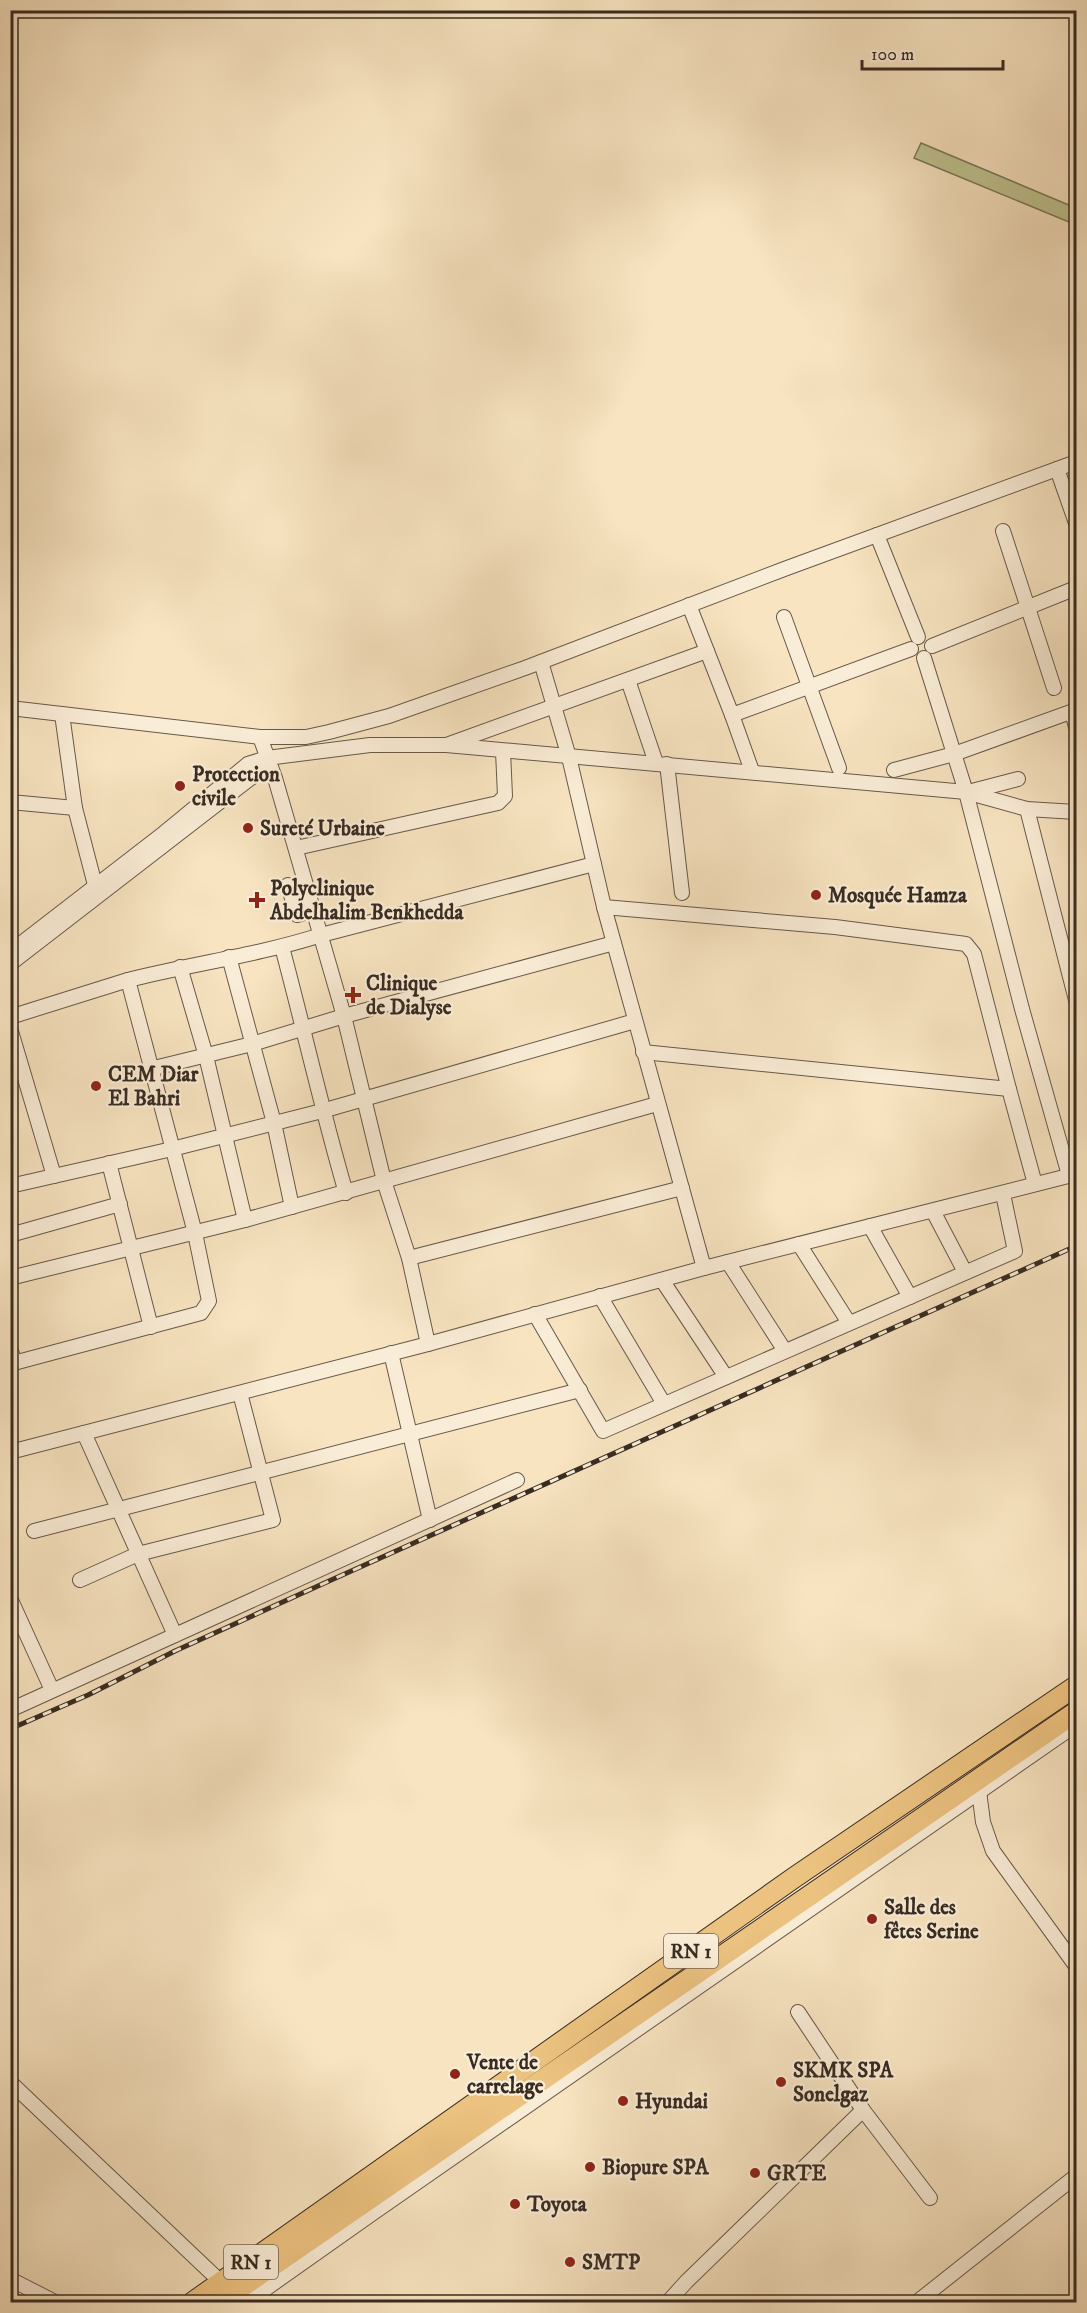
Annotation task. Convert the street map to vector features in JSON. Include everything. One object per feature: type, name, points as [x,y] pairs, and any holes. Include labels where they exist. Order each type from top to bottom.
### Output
[{"type":"highway","name":"RN 1","points":[[193,2302],[795,1877],[1077,1686]]},
{"type":"highway","name":"RN 1","points":[[220,2302],[1077,1712]]},
{"type":"street","points":[[10,708],[260,737],[306,737],[329,732],[389,716],[540,662],[1077,462]]},
{"type":"street","points":[[1057,469],[1077,523]]},
{"type":"street","points":[[1003,531],[1054,688]]},
{"type":"street","points":[[877,535],[914,643]]},
{"type":"street","points":[[928,651],[1077,588]]},
{"type":"street","points":[[689,605],[752,771]]},
{"type":"street","points":[[784,617],[839,768]]},
{"type":"street","points":[[10,1452],[428,1344],[704,1268],[1073,1175],[1022,1009],[925,638],[808,687],[732,715]]},
{"type":"street","points":[[446,745],[707,651]]},
{"type":"street","points":[[540,662],[569,757],[604,907],[704,1268]]},
{"type":"street","points":[[628,680],[662,764],[682,893]]},
{"type":"street","points":[[894,770],[954,754],[1074,711],[1077,727]]},
{"type":"street","points":[[62,714],[75,808],[95,885]]},
{"type":"street","points":[[260,737],[275,778],[344,1016],[384,1181],[409,1258],[428,1344]]},
{"type":"street","points":[[10,952],[164,833],[248,764],[267,758],[370,745],[446,745],[966,792],[1027,809],[1077,812]]},
{"type":"street","points":[[296,848],[498,803],[505,796],[503,751]]},
{"type":"street","points":[[10,964],[256,774],[267,758]]},
{"type":"street","points":[[966,792],[1018,779]]},
{"type":"street","points":[[10,802],[75,808]]},
{"type":"street","points":[[1027,809],[1077,1000]]},
{"type":"street","points":[[10,1017],[128,980],[180,967],[282,947],[594,864]]},
{"type":"street","points":[[288,885],[297,915],[313,910]]},
{"type":"street","points":[[604,907],[835,927],[966,944],[974,954],[1035,1184]]},
{"type":"street","points":[[150,1070],[252,1044],[344,1016],[614,943]]},
{"type":"street","points":[[282,947],[304,1028],[322,1111],[346,1192]]},
{"type":"street","points":[[229,957],[274,1123],[292,1207]]},
{"type":"street","points":[[180,967],[206,1056],[245,1221]]},
{"type":"street","points":[[10,1348],[13,1364],[201,1313],[209,1301],[195,1233],[128,980]]},
{"type":"street","points":[[10,1186],[172,1149],[322,1111],[635,1021]]},
{"type":"street","points":[[10,1028],[54,1176]]},
{"type":"street","points":[[643,1052],[1009,1089]]},
{"type":"street","points":[[10,1278],[245,1221],[657,1104]]},
{"type":"street","points":[[109,1163],[151,1327]]},
{"type":"street","points":[[409,1258],[682,1188]]},
{"type":"street","points":[[535,1314],[603,1431],[1015,1251],[1003,1194]]},
{"type":"street","points":[[10,1235],[120,1204]]},
{"type":"street","points":[[933,1211],[966,1272]]},
{"type":"street","points":[[870,1226],[910,1297]]},
{"type":"street","points":[[799,1244],[849,1323]]},
{"type":"street","points":[[728,1262],[785,1351]]},
{"type":"street","points":[[662,1280],[726,1377]]},
{"type":"street","points":[[600,1296],[664,1404]]},
{"type":"street","points":[[391,1353],[430,1520]]},
{"type":"street","points":[[33,1531],[580,1390]]},
{"type":"street","points":[[80,1580],[138,1554],[273,1520],[240,1393]]},
{"type":"street","points":[[84,1433],[175,1635]]},
{"type":"street","points":[[10,1710],[517,1480]]},
{"type":"street","points":[[10,1598],[52,1690]]},
{"type":"street","points":[[247,2302],[1064,1733],[1077,1719]]},
{"type":"street","points":[[979,1791],[983,1822],[993,1851],[1077,1966]]},
{"type":"street","points":[[798,2012],[863,2110],[930,2198]]},
{"type":"street","points":[[10,2082],[222,2283]]},
{"type":"street","points":[[668,2302],[863,2110]]},
{"type":"street","points":[[917,2302],[1077,2176]]},
{"type":"street","points":[[10,2278],[55,2302]]},
{"type":"green space","points":[[921,143],[1076,208],[1076,225],[914,158]]},
{"type":"railway","points":[[10,1729],[88,1695],[175,1651],[329,1581],[1076,1246]]},
{"type":"place","name":"Protection civile","points":[[180,786]]},
{"type":"place","name":"Sureté Urbaine","points":[[248,828]]},
{"type":"place","name":"Mosquée Hamza","points":[[816,895]]},
{"type":"place","name":"Polyclinique Abdelhalim Benkhedda","points":[[257,900]]},
{"type":"place","name":"Clinique de Dialyse","points":[[353,995]]},
{"type":"place","name":"CEM Diar El Bahri","points":[[96,1086]]},
{"type":"place","name":"Salle des fêtes Serine","points":[[872,1919]]},
{"type":"place","name":"Vente de carrelage","points":[[455,2074]]},
{"type":"place","name":"SKMK SPA Sonelgaz","points":[[781,2082]]},
{"type":"place","name":"Hyundai","points":[[623,2101]]},
{"type":"place","name":"Biopure SPA","points":[[590,2167]]},
{"type":"place","name":"GRTE","points":[[755,2173]]},
{"type":"place","name":"Toyota","points":[[515,2204]]},
{"type":"place","name":"SMTP","points":[[570,2262]]}]
